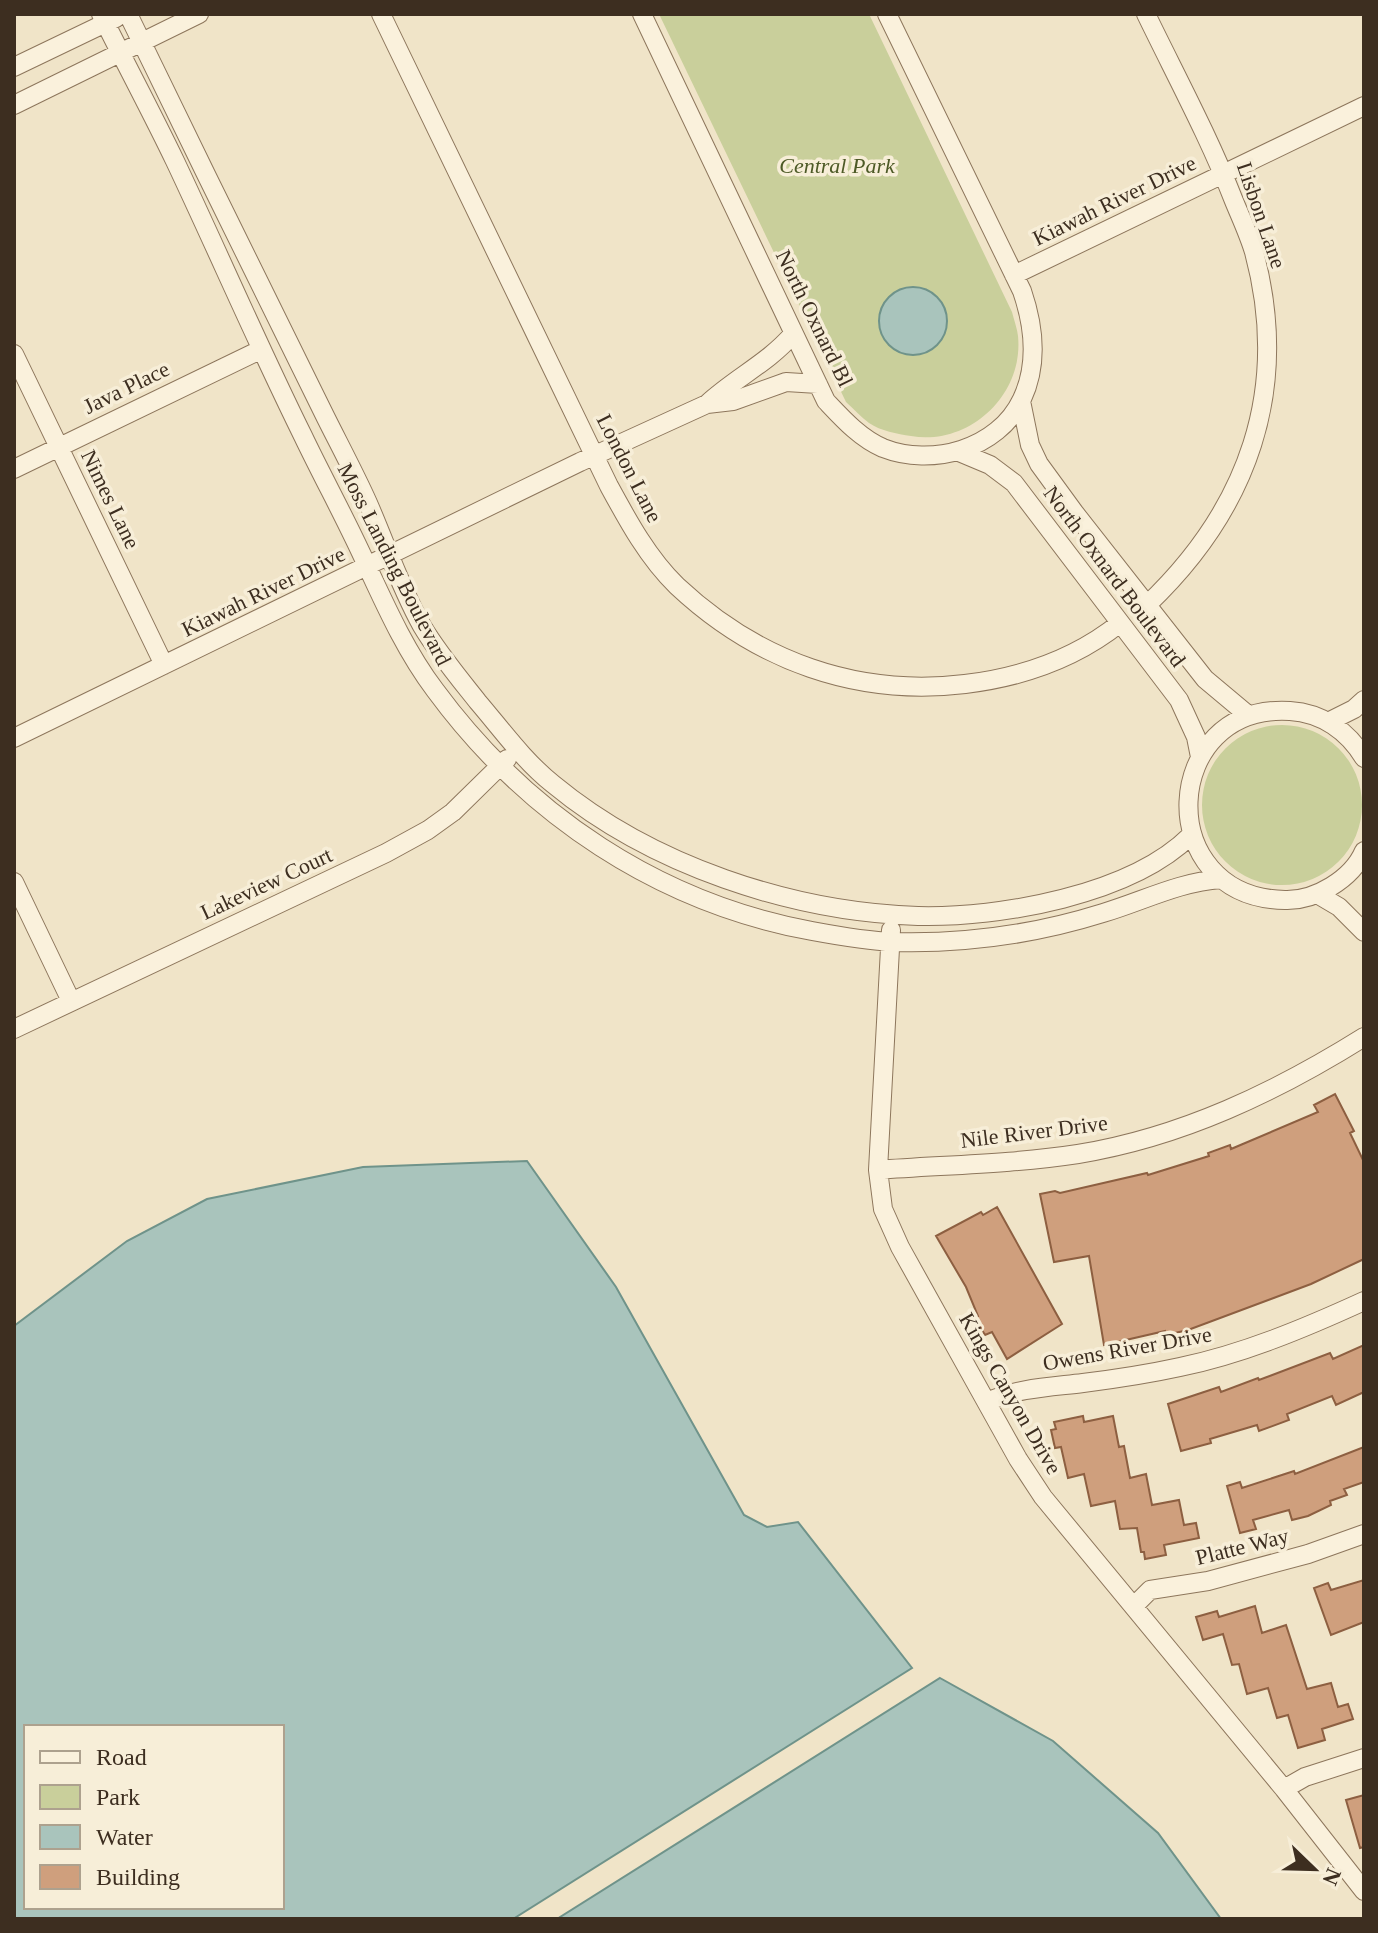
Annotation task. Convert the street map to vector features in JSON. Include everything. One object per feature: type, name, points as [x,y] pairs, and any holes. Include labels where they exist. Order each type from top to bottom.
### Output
[{"type":"street","points":[[14,67],[103,19],[127,14]]},
{"type":"street","name":"Moss Landing Boulevard","points":[[127,14],[365,497],[423,628],[452,670],[517,749],[552,783],[608,823],[693,867],[749,888],[851,911],[891,915],[953,917],[1000,913],[1055,900],[1152,866],[1174,853],[1191,835]]},
{"type":"street","points":[[14,105],[199,14]]},
{"type":"street","name":"London Lane","points":[[381,14],[637,537],[676,585],[735,631],[791,660],[834,677],[882,686],[927,689],[1001,680],[1064,659],[1100,639],[1120,623]]},
{"type":"street","name":"North Oxnard Bl","points":[[642,14],[826,401],[845,422],[882,447],[909,455],[931,456],[959,452],[997,429],[1021,401],[1033,355],[1032,329],[1028,309],[1014,275],[887,14]]},
{"type":"street","name":"Lisbon Lane","points":[[1146,14],[1224,173],[1254,250],[1267,315],[1264,389],[1256,435],[1239,483],[1199,550],[1147,605]]},
{"type":"street","name":"Moss Landing Boulevard","points":[[103,19],[174,160],[260,350],[379,593],[433,689],[500,766],[585,839],[683,893],[740,915],[786,926],[890,942],[940,942],[1021,933],[1105,913],[1184,884],[1221,879]]},
{"type":"street","name":"Kiawah River Drive","points":[[1014,275],[1364,106]]},
{"type":"street","name":"Kiawah River Drive","points":[[707,404],[726,385],[777,353],[793,334]]},
{"type":"street","name":"Java Place","points":[[14,469],[260,350]]},
{"type":"street","name":"Nimes Lane","points":[[14,354],[164,665]]},
{"type":"street","name":"Kiawah River Drive","points":[[14,738],[595,455],[707,404],[733,401],[786,382],[818,384]]},
{"type":"street","name":"North Oxnard Boulevard","points":[[1021,401],[1030,445],[1039,464],[1205,679],[1248,715]]},
{"type":"street","name":"North Oxnard Boulevard","points":[[959,452],[990,465],[1014,483],[1179,700],[1196,737],[1200,757]]},
{"type":"street","points":[[1328,722],[1354,709],[1364,700]]},
{"type":"street","points":[[1363,860],[1317,894],[1292,900],[1267,900],[1242,892],[1221,879],[1203,859],[1191,835],[1187,809],[1189,782],[1200,757],[1215,738],[1248,715],[1275,710],[1303,712],[1328,722],[1344,733],[1364,758]]},
{"type":"street","name":"Lakeview Court","points":[[14,1029],[407,842],[453,812],[517,749]]},
{"type":"street","points":[[14,882],[71,1001]]},
{"type":"street","points":[[1317,894],[1339,907],[1364,932]]},
{"type":"street","name":"Kings Canyon Drive","points":[[891,915],[878,1170],[883,1209],[900,1247],[1018,1459],[1043,1497],[1284,1789],[1364,1891]]},
{"type":"street","name":"Nile River Drive","points":[[878,1170],[1079,1154],[1160,1135],[1257,1098],[1364,1037]]},
{"type":"street","name":"Owens River Drive","points":[[987,1402],[1008,1393],[1182,1367],[1257,1345],[1364,1301]]},
{"type":"street","name":"Platte Way","points":[[1134,1606],[1150,1590],[1208,1581],[1308,1554],[1364,1534]]},
{"type":"street","points":[[1284,1789],[1305,1777],[1364,1758]]},
{"type":"green space","name":"Central Park","points":[[659,14],[869,14],[1012,312],[1018,336],[1017,358],[1012,378],[1002,397],[988,412],[971,425],[953,433],[932,437],[911,436],[874,426],[846,402]]},
{"type":"green space","points":[[1282,725],[1313,731],[1338,749],[1356,774],[1362,805],[1356,836],[1338,861],[1313,879],[1282,885],[1251,879],[1226,861],[1208,836],[1202,805],[1208,774],[1226,749],[1251,731]]},
{"type":"water","points":[[906,287],[920,287],[932,292],[942,302],[947,321],[942,340],[932,350],[920,355],[906,355],[894,350],[884,340],[879,328],[879,314],[884,302],[894,292]]},
{"type":"water","points":[[527,1161],[616,1287],[744,1515],[767,1527],[798,1522],[912,1668],[513,1919],[14,1919],[14,1326],[127,1241],[207,1199],[363,1167]]},
{"type":"water","points":[[940,1678],[1053,1741],[1158,1833],[1221,1919],[557,1919]]},
{"type":"building","points":[[1335,1094],[1354,1131],[1350,1133],[1364,1162],[1364,1259],[1311,1284],[1188,1330],[1166,1335],[1165,1331],[1104,1345],[1089,1256],[1054,1262],[1040,1194],[1060,1193],[1148,1175],[1209,1156],[1208,1153],[1230,1145],[1231,1149],[1318,1112],[1314,1105]]},
{"type":"building","points":[[997,1207],[1062,1324],[1007,1359],[992,1332],[985,1335],[975,1318],[978,1316],[966,1287],[936,1236]]},
{"type":"building","points":[[1364,1345],[1364,1392],[1336,1405],[1332,1396],[1287,1414],[1289,1420],[1259,1431],[1257,1425],[1181,1451],[1168,1404],[1219,1387],[1221,1392],[1330,1353],[1333,1359]]},
{"type":"building","points":[[1083,1416],[1084,1422],[1113,1416],[1119,1447],[1124,1446],[1130,1478],[1146,1474],[1152,1505],[1179,1500],[1184,1525],[1196,1523],[1199,1538],[1164,1545],[1166,1555],[1145,1559],[1137,1528],[1120,1529],[1115,1501],[1091,1506],[1084,1474],[1068,1478],[1061,1447],[1055,1448],[1051,1430],[1056,1429],[1054,1422]]},
{"type":"building","points":[[1364,1447],[1364,1482],[1344,1489],[1347,1495],[1330,1501],[1331,1505],[1308,1516],[1292,1520],[1289,1510],[1253,1520],[1256,1529],[1240,1533],[1227,1486],[1240,1482],[1242,1488],[1294,1471],[1295,1474]]},
{"type":"building","points":[[1364,1580],[1364,1622],[1331,1635],[1314,1588],[1328,1583],[1331,1590]]},
{"type":"building","points":[[1255,1606],[1262,1633],[1286,1625],[1307,1689],[1331,1683],[1338,1707],[1348,1704],[1353,1719],[1322,1729],[1325,1740],[1298,1748],[1288,1715],[1277,1718],[1268,1688],[1247,1694],[1239,1664],[1232,1665],[1223,1634],[1203,1640],[1196,1617],[1217,1611],[1219,1617]]},
{"type":"building","points":[[1364,1795],[1364,1847],[1360,1848],[1346,1800]]}]
